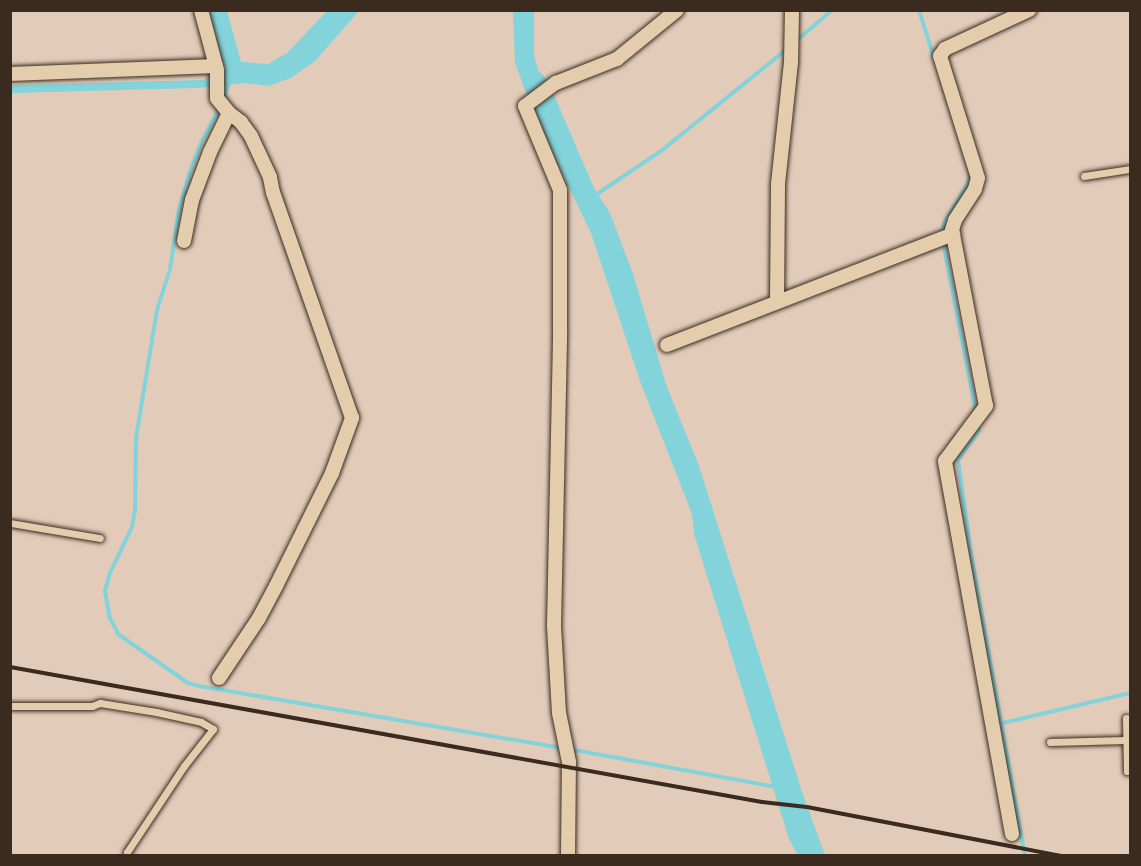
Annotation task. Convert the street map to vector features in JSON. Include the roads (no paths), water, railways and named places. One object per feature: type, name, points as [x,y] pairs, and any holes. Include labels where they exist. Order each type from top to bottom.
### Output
[{"type":"street","points":[[201,10],[225,106],[251,136],[270,177],[273,193],[352,418],[332,473],[276,586],[259,618],[219,678]]},
{"type":"street","points":[[568,855],[566,749],[559,712],[554,626],[561,302],[560,190],[525,106],[552,86],[617,59],[677,10]]},
{"type":"street","points":[[777,301],[778,184],[791,63],[792,10]]},
{"type":"street","points":[[1012,834],[945,461],[986,406],[947,236],[975,189],[978,178],[940,56],[945,49],[1029,10]]},
{"type":"street","points":[[10,74],[217,73]]},
{"type":"street","points":[[184,241],[192,200],[225,106]]},
{"type":"street","points":[[667,345],[947,236]]},
{"type":"lane","points":[[1084,176],[1131,169]]},
{"type":"lane","points":[[10,523],[100,538]]},
{"type":"lane","points":[[10,706],[92,706],[100,703],[201,722],[213,729],[178,776],[127,852],[128,855]]},
{"type":"lane","points":[[1126,717],[1126,771],[1131,771]]},
{"type":"lane","points":[[1050,742],[1126,740]]},
{"type":"water","points":[[207,11],[227,11],[241,62],[268,64],[287,53],[327,11],[359,11],[315,61],[291,78],[268,86],[246,83],[197,88],[11,93],[10,85],[203,80],[224,68]]},
{"type":"water","points":[[513,11],[534,11],[534,55],[538,70],[548,81],[594,188],[610,213],[633,274],[667,387],[699,466],[803,795],[825,855],[798,855],[789,839],[694,534],[692,514],[640,381],[591,233],[535,117],[515,63]]},
{"type":"waterway","points":[[796,41],[832,10]]},
{"type":"waterway","points":[[919,10],[934,58]]},
{"type":"waterway","points":[[594,196],[661,151],[788,48]]},
{"type":"waterway","points":[[223,101],[229,82]]},
{"type":"waterway","points":[[220,107],[201,143],[189,175],[179,209],[170,269],[157,310],[136,438],[135,509],[132,527],[110,573],[105,591],[110,618],[118,634],[188,683],[199,686],[562,748]]},
{"type":"waterway","points":[[942,234],[944,223],[969,182],[969,168]]},
{"type":"waterway","points":[[943,242],[976,411]]},
{"type":"waterway","points":[[978,424],[979,430],[958,460],[971,554],[1025,856]]},
{"type":"waterway","points":[[1003,723],[1130,693]]},
{"type":"waterway","points":[[569,749],[777,787]]},
{"type":"railway","points":[[10,667],[762,802],[807,807],[1062,856]]}]
